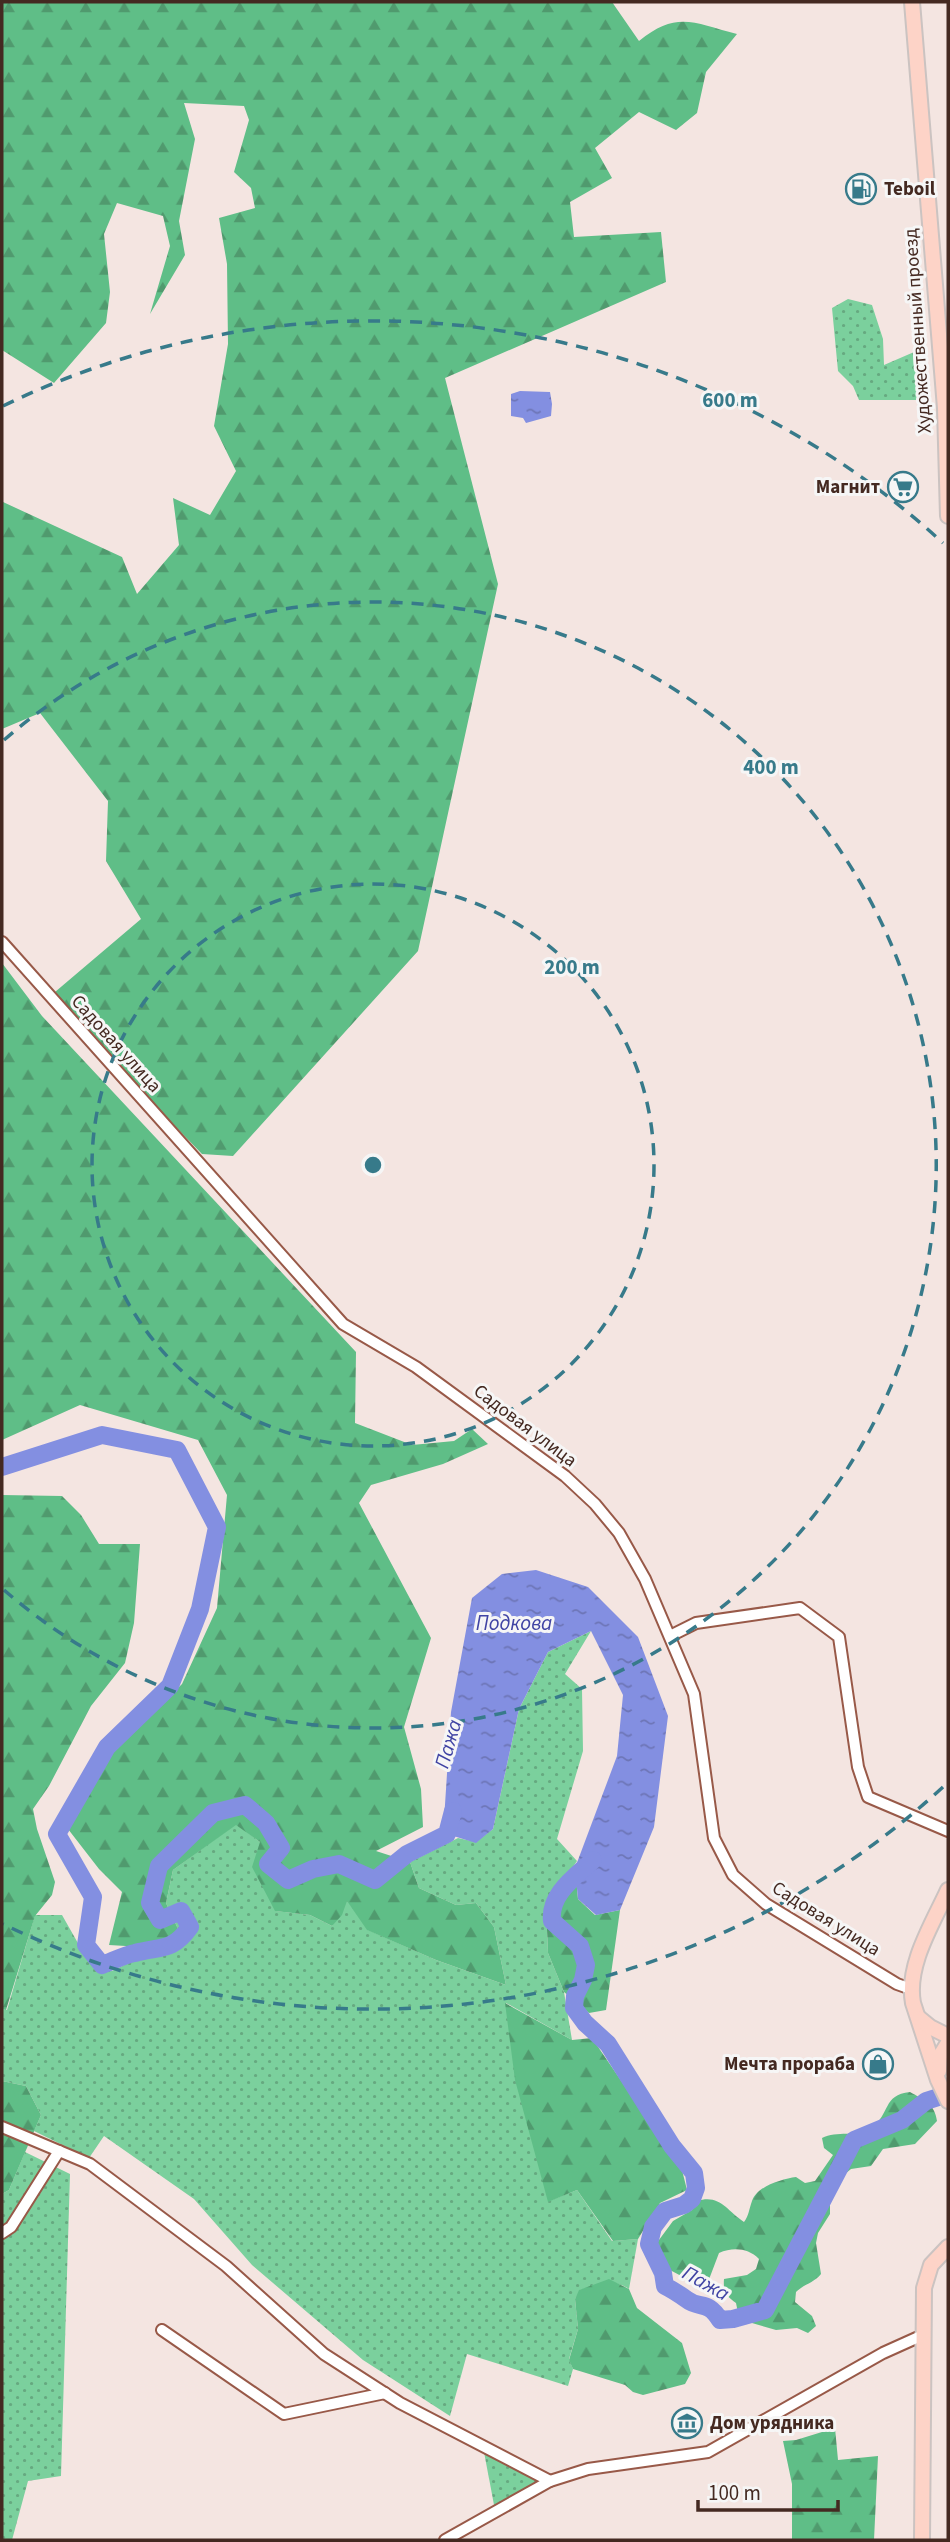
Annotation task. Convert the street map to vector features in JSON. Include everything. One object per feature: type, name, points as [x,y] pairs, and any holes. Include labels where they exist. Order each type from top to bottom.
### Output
[{"type":"main road","name":"Художественный проезд","points":[[912,2],[945,408],[948,516]]},
{"type":"main road","points":[[948,1889],[920,1954],[911,1989],[938,2080],[948,2101]]},
{"type":"main road","points":[[918,2017],[948,2036]]},
{"type":"main road","points":[[938,2080],[940,2056],[948,2043]]},
{"type":"main road","points":[[922,2540],[923,2335],[926,2276],[931,2265],[948,2247]]},
{"type":"street","name":"Садовая улица","points":[[2,942],[343,1324],[416,1367],[565,1476],[595,1504],[619,1533],[645,1579],[694,1694],[714,1838],[733,1875],[766,1904],[897,1984],[911,1989]]},
{"type":"street","points":[[670,1636],[696,1623],[800,1608],[839,1637],[858,1768],[868,1797],[948,1831]]},
{"type":"street","points":[[2,2127],[90,2164],[226,2266],[324,2354],[385,2393],[550,2481]]},
{"type":"street","points":[[2,2233],[11,2227],[59,2151]]},
{"type":"street","points":[[162,2330],[284,2414],[385,2393]]},
{"type":"street","points":[[445,2540],[463,2536],[550,2481],[588,2469],[708,2452],[883,2353],[923,2335]]},
{"type":"green space","points":[[2,2],[612,2],[639,41],[652,31],[675,22],[697,23],[737,34],[706,72],[697,113],[676,130],[639,112],[595,148],[612,178],[570,202],[574,237],[661,232],[666,282],[445,378],[498,584],[418,951],[233,1156],[202,1154],[136,1086],[55,992],[141,919],[106,861],[108,801],[40,713],[2,729],[2,504],[3,502],[122,557],[137,594],[179,545],[173,498],[210,515],[236,471],[214,426],[228,344],[227,264],[219,218],[255,208],[251,188],[234,172],[249,120],[244,106],[184,103],[195,139],[179,221],[185,255],[150,314],[170,246],[163,216],[117,203],[104,234],[110,292],[106,323],[54,383],[2,350]]},
{"type":"green space","points":[[848,299],[872,305],[883,339],[884,365],[921,349],[921,400],[859,400],[853,386],[838,371],[832,308]]},
{"type":"green space","points":[[2,963],[42,1016],[356,1352],[355,1423],[412,1445],[454,1441],[472,1429],[488,1444],[443,1464],[371,1485],[359,1503],[431,1638],[404,1727],[421,1789],[423,1827],[376,1851],[410,1862],[419,1888],[456,1905],[476,1903],[494,1927],[506,1985],[436,1960],[367,1930],[347,1901],[342,1915],[332,1926],[310,1915],[275,1911],[252,1867],[260,1842],[236,1825],[173,1870],[166,1903],[178,1929],[159,1948],[109,1945],[122,1892],[99,1869],[68,1829],[111,1755],[182,1684],[217,1608],[227,1495],[198,1440],[80,1405],[2,1440]]},
{"type":"green space","points":[[2,1495],[62,1496],[81,1515],[99,1544],[140,1544],[134,1623],[125,1663],[91,1706],[49,1786],[33,1809],[55,1882],[52,1895],[35,1916],[6,2010],[2,2009]]},
{"type":"green space","points":[[591,1631],[565,1674],[582,1689],[583,1751],[557,1839],[577,1861],[546,1907],[548,1953],[564,1992],[572,2040],[506,2003],[549,2201],[577,2190],[612,2241],[638,2239],[629,2289],[616,2283],[604,2283],[580,2290],[575,2299],[578,2329],[569,2359],[573,2369],[568,2386],[467,2354],[450,2416],[363,2360],[252,2265],[194,2199],[104,2136],[89,2158],[34,2131],[41,2115],[26,2086],[2,2081],[2,2009],[7,2010],[35,1915],[62,1915],[83,1952],[112,1971],[159,1948],[178,1929],[166,1903],[173,1870],[236,1824],[260,1842],[276,1911],[310,1915],[332,1926],[347,1900],[368,1930],[436,1960],[506,1985],[494,1927],[476,1903],[456,1905],[419,1888],[410,1862],[458,1838],[476,1842],[493,1829],[519,1709],[548,1652]]},
{"type":"green space","points":[[575,1868],[578,1899],[595,1915],[620,1910],[606,2010],[589,2013],[564,1992],[548,1953],[546,1907]]},
{"type":"green space","points":[[505,2003],[572,2040],[592,2038],[682,2170],[687,2190],[660,2203],[638,2239],[613,2241],[577,2190],[548,2202],[515,2080]]},
{"type":"green space","points":[[2,2081],[26,2086],[41,2115],[9,2190],[2,2194]]},
{"type":"green space","points":[[910,2092],[931,2106],[937,2121],[915,2144],[883,2149],[871,2166],[851,2169],[834,2183],[830,2193],[830,2214],[818,2233],[816,2243],[821,2274],[796,2292],[795,2302],[812,2316],[816,2326],[808,2333],[797,2328],[776,2330],[745,2321],[738,2313],[736,2303],[726,2293],[724,2279],[747,2275],[756,2269],[759,2259],[750,2253],[735,2249],[719,2253],[708,2282],[698,2285],[670,2270],[658,2254],[656,2244],[673,2221],[692,2210],[697,2201],[717,2201],[744,2222],[752,2201],[764,2187],[796,2177],[805,2183],[815,2181],[833,2155],[824,2148],[822,2138],[834,2134],[859,2133],[871,2128],[895,2097]]},
{"type":"green space","points":[[25,2152],[70,2174],[61,2476],[28,2481],[12,2540],[2,2540],[2,2194],[9,2190]]},
{"type":"green space","points":[[609,2279],[629,2289],[637,2308],[682,2343],[691,2373],[685,2384],[643,2395],[633,2392],[625,2385],[573,2369],[569,2360],[578,2329],[575,2299],[579,2290]]},
{"type":"green space","points":[[835,2428],[838,2460],[878,2456],[874,2540],[792,2540],[792,2484],[783,2441],[796,2440]]},
{"type":"green space","points":[[484,2452],[536,2478],[537,2485],[494,2505]]},
{"type":"water","points":[[520,391],[550,392],[551,416],[526,423],[523,418],[511,416],[511,394]]},
{"type":"water","name":"Подкова","points":[[536,1570],[588,1587],[638,1637],[668,1716],[654,1827],[620,1910],[596,1915],[578,1899],[575,1868],[617,1756],[623,1695],[591,1631],[548,1652],[519,1709],[493,1829],[476,1843],[447,1834],[444,1820],[451,1712],[472,1598],[502,1574]]},
{"type":"waterway","name":"Пажа","points":[[2,1467],[102,1435],[177,1450],[217,1527],[200,1609],[170,1686],[107,1747],[57,1834],[93,1897],[86,1945],[102,1965],[131,1954],[172,1944],[190,1927],[181,1911],[160,1920],[150,1903],[159,1866],[213,1813],[245,1805],[266,1823],[281,1848],[268,1864],[288,1880],[313,1869],[339,1864],[375,1880],[407,1854],[447,1834],[453,1811]]},
{"type":"waterway","name":"Пажа","points":[[593,1860],[559,1894],[552,1911],[552,1921],[580,1946],[586,1965],[583,1980],[575,1996],[574,2008],[585,2023],[608,2044],[672,2146],[694,2173],[696,2188],[692,2199],[684,2205],[665,2211],[653,2227],[649,2244],[663,2273],[665,2286],[691,2302],[711,2309],[720,2320],[765,2310],[854,2140],[902,2120],[926,2101],[948,2094]]},
{"type":"place","name":"Teboil","points":[[861,189]]},
{"type":"place","name":"Магнит","points":[[903,487]]},
{"type":"place","name":"Мечта прораба","points":[[878,2064]]},
{"type":"place","name":"Дом урядника","points":[[687,2423]]}]
